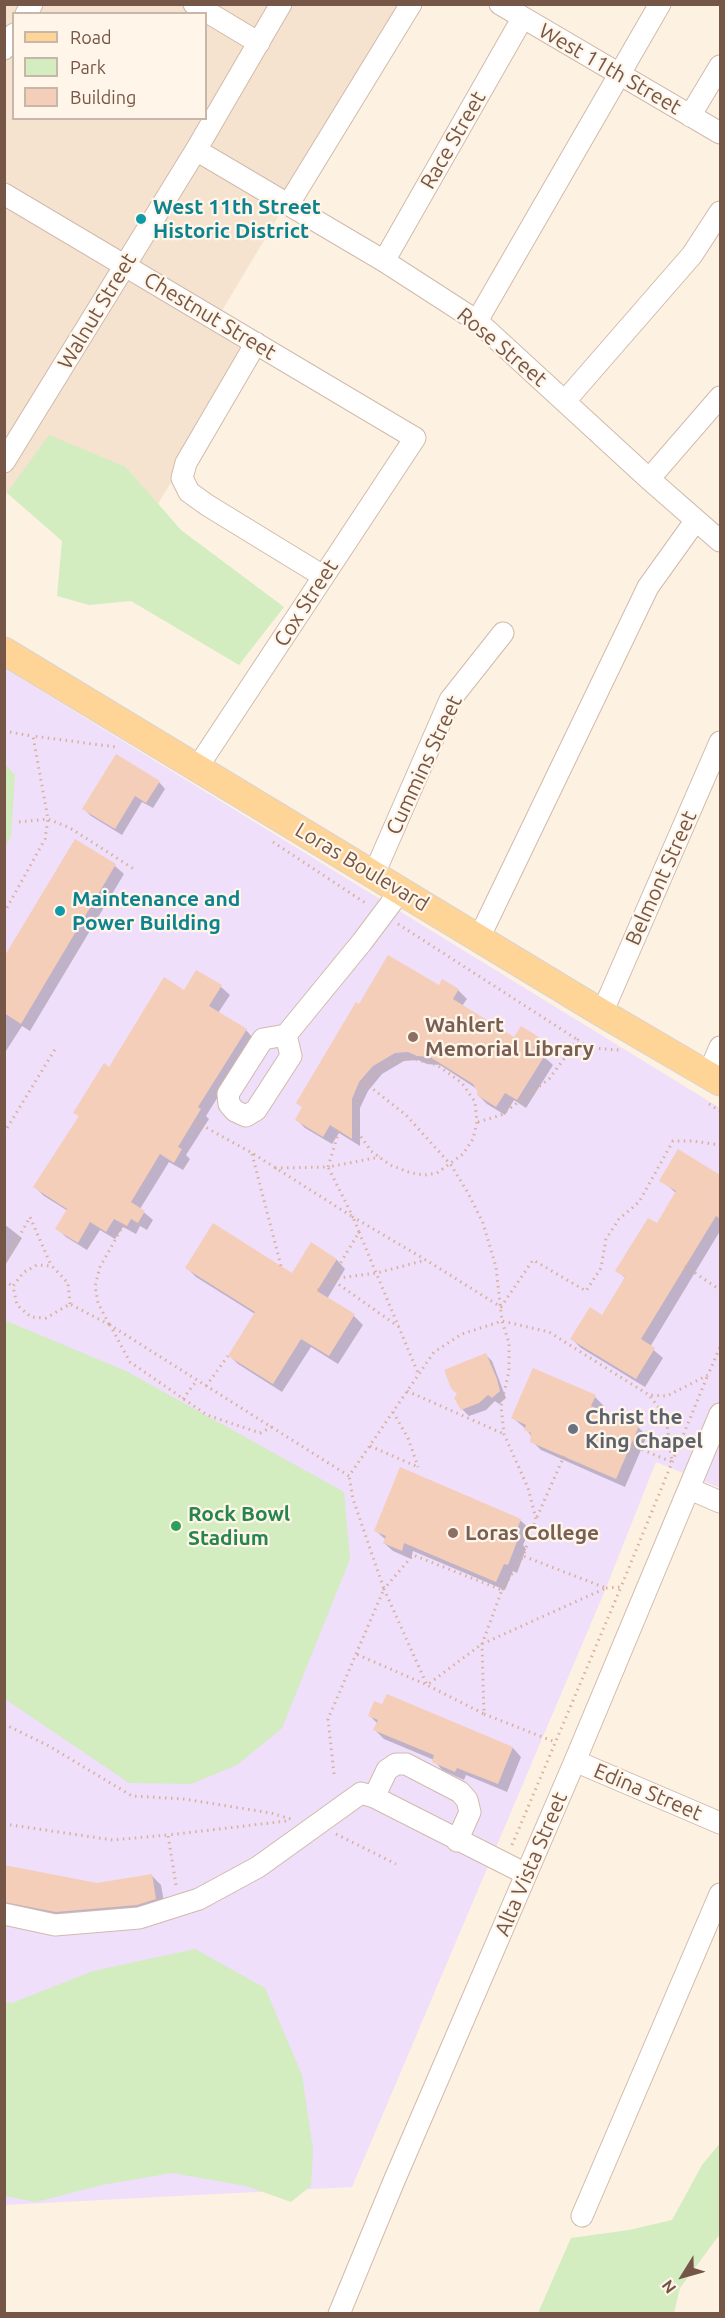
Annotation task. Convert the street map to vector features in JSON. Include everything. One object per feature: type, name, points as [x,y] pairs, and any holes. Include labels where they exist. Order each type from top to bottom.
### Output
[{"type":"main road","name":"Loras Boulevard","points":[[4,651],[602,1013],[710,1085]]},
{"type":"street","points":[[194,4],[259,43]]},
{"type":"street","name":"Walnut Street","points":[[4,462],[195,150],[281,4]]},
{"type":"street","points":[[288,205],[411,4]]},
{"type":"street","name":"West 11th Street","points":[[500,4],[522,19],[720,133]]},
{"type":"street","points":[[477,321],[660,4]]},
{"type":"street","name":"Race Street","points":[[384,261],[522,19]]},
{"type":"street","points":[[690,116],[720,66]]},
{"type":"street","name":"Rose Street","points":[[195,150],[384,261],[477,321],[720,541]]},
{"type":"street","name":"Chestnut Street","points":[[4,194],[415,438]]},
{"type":"street","points":[[565,401],[692,255],[720,212]]},
{"type":"street","points":[[256,344],[186,462],[182,478],[189,492],[207,505],[323,576]]},
{"type":"street","points":[[649,479],[720,397]]},
{"type":"street","name":"Cox Street","points":[[197,768],[415,438]]},
{"type":"street","points":[[479,938],[648,587],[696,520]]},
{"type":"street","name":"Cummins Street","points":[[374,874],[450,700],[503,633]]},
{"type":"street","name":"Belmont Street","points":[[602,1013],[720,742]]},
{"type":"street","points":[[286,1035],[401,890]]},
{"type":"street","points":[[710,1085],[720,1047]]},
{"type":"street","name":"Alta Vista Street","points":[[339,2313],[575,1761],[720,1414]]},
{"type":"street","points":[[690,1489],[720,1502]]},
{"type":"street","name":"Edina Street","points":[[575,1761],[720,1823]]},
{"type":"street","points":[[374,1797],[387,1770],[396,1764],[406,1764],[460,1792],[468,1800],[470,1812],[457,1841]]},
{"type":"street","points":[[4,1914],[55,1925],[139,1918],[199,1899],[258,1867],[361,1793],[374,1797],[526,1874]]},
{"type":"street","points":[[582,2216],[720,1894]]},
{"type":"path","points":[[4,731],[114,746],[124,751]]},
{"type":"path","points":[[4,913],[45,839],[48,819],[33,736]]},
{"type":"path","points":[[19,822],[48,819],[70,828],[134,869]]},
{"type":"path","points":[[265,837],[590,1048],[627,1050]]},
{"type":"path","points":[[477,1122],[501,1115],[549,1079],[578,1040]]},
{"type":"path","points":[[4,1133],[57,1046]]},
{"type":"path","points":[[410,1058],[437,1065],[462,1083],[475,1102],[477,1122],[473,1139],[463,1154],[451,1165],[437,1173],[425,1175],[390,1166],[371,1151],[357,1131],[356,1109],[364,1082],[386,1065],[399,1059],[410,1058]]},
{"type":"path","points":[[364,1082],[406,1115],[451,1165],[483,1223],[496,1267],[502,1321],[509,1343],[509,1371],[501,1406],[504,1434],[528,1488],[536,1519]]},
{"type":"path","points":[[710,1085],[720,1111]]},
{"type":"path","points":[[196,1122],[252,1153],[501,1307]]},
{"type":"path","points":[[339,1131],[328,1167],[353,1217],[418,1373]]},
{"type":"path","points":[[501,1307],[533,1260],[586,1291],[601,1268],[606,1239],[619,1220],[639,1203],[673,1141],[720,1145]]},
{"type":"path","points":[[252,1153],[281,1266]]},
{"type":"path","points":[[275,1168],[328,1167],[380,1158]]},
{"type":"path","points":[[4,1264],[30,1217],[52,1266],[68,1283],[70,1304]]},
{"type":"path","points":[[124,1224],[100,1266],[95,1286],[98,1303],[130,1362],[207,1415],[260,1433],[272,1427]]},
{"type":"path","points":[[318,1291],[331,1279],[359,1232]]},
{"type":"path","points":[[331,1279],[377,1273],[426,1260]]},
{"type":"path","points":[[13,1286],[24,1272],[37,1265],[52,1266]]},
{"type":"path","points":[[686,1266],[720,1290]]},
{"type":"path","points":[[331,1279],[399,1327]]},
{"type":"path","points":[[4,1281],[13,1286],[17,1305],[31,1317],[46,1318],[70,1304]]},
{"type":"path","points":[[70,1304],[110,1325],[349,1476]]},
{"type":"path","points":[[427,1685],[384,1589],[353,1499],[349,1476],[434,1352],[462,1334],[502,1321],[549,1332],[649,1395],[666,1417],[672,1462]]},
{"type":"path","points":[[504,1864],[720,1347]]},
{"type":"path","points":[[206,1386],[228,1356]]},
{"type":"path","points":[[649,1395],[667,1396],[708,1375]]},
{"type":"path","points":[[183,1399],[197,1380]]},
{"type":"path","points":[[407,1391],[504,1434]]},
{"type":"path","points":[[370,1446],[418,1467],[408,1438],[393,1412]]},
{"type":"path","points":[[631,1446],[672,1462]]},
{"type":"path","points":[[484,1714],[482,1644],[502,1590],[523,1556],[536,1519],[564,1456]]},
{"type":"path","points":[[334,1774],[328,1719],[384,1589],[413,1555],[502,1590]]},
{"type":"path","points":[[523,1556],[606,1588]]},
{"type":"path","points":[[427,1685],[482,1644],[606,1588],[621,1587]]},
{"type":"path","points":[[356,1654],[427,1685],[484,1714],[556,1742]]},
{"type":"path","points":[[4,1724],[49,1746],[132,1796],[184,1799],[271,1813],[295,1820]]},
{"type":"path","points":[[4,1824],[113,1840],[168,1835]]},
{"type":"shaded area","name":"West 11th Street Historic District","points":[[5,5],[405,5],[217,319],[256,343],[158,504],[126,467],[7,493],[5,497]]},
{"type":"shaded area","name":"Loras College","points":[[4,668],[720,1108],[720,1488],[656,1462],[606,1588],[352,2187],[5,2205]]},
{"type":"green space","points":[[49,435],[126,467],[181,530],[284,607],[239,665],[131,601],[89,605],[57,596],[62,541],[7,493]]},
{"type":"green space","points":[[5,764],[15,775],[11,837],[5,846]]},
{"type":"green space","name":"Rock Bowl Stadium","points":[[4,1320],[126,1371],[344,1492],[350,1559],[282,1728],[237,1765],[191,1784],[129,1783],[5,1699]]},
{"type":"green space","points":[[195,1949],[265,1988],[302,2075],[313,2149],[311,2186],[291,2202],[246,2186],[172,2173],[102,2185],[36,2202],[5,2196],[5,2002],[12,2003],[93,1971]]},
{"type":"green space","points":[[720,2143],[720,2234],[680,2288],[674,2313],[538,2313],[571,2238],[629,2230],[672,2220],[702,2165]]},
{"type":"building","points":[[116,754],[160,781],[146,803],[135,796],[115,829],[82,809]]},
{"type":"building","name":"Maintenance and Power Building","points":[[75,839],[116,864],[21,1024],[4,1013],[4,957]]},
{"type":"building","points":[[388,955],[439,985],[442,979],[459,989],[453,999],[514,1037],[521,1026],[539,1037],[533,1048],[545,1055],[517,1100],[505,1093],[496,1107],[477,1095],[473,1084],[430,1057],[417,1056],[408,1052],[395,1053],[373,1066],[359,1082],[352,1099],[352,1139],[330,1125],[323,1137],[295,1120],[302,1107],[296,1103],[356,1002],[359,1004]]},
{"type":"building","points":[[196,970],[222,985],[209,1006],[247,1029],[198,1107],[201,1109],[178,1147],[182,1149],[174,1163],[160,1154],[131,1202],[145,1211],[138,1223],[131,1219],[127,1226],[114,1219],[106,1232],[90,1222],[78,1243],[55,1229],[67,1209],[33,1187],[79,1116],[73,1113],[104,1063],[109,1067],[164,977],[184,990]]},
{"type":"building","points":[[678,1149],[720,1175],[720,1219],[716,1216],[641,1339],[655,1348],[636,1379],[570,1339],[590,1307],[602,1315],[625,1277],[615,1271],[648,1218],[657,1223],[676,1191],[659,1181]]},
{"type":"building","points":[[213,1223],[292,1273],[311,1242],[337,1259],[317,1291],[355,1314],[329,1356],[301,1339],[273,1384],[228,1356],[255,1312],[185,1268]]},
{"type":"building","points":[[486,1353],[500,1391],[492,1398],[488,1395],[479,1403],[461,1410],[454,1398],[457,1394],[451,1388],[444,1370]]},
{"type":"building","points":[[533,1368],[596,1395],[591,1406],[639,1426],[616,1479],[530,1442],[531,1433],[524,1430],[526,1425],[511,1418]]},
{"type":"building","points":[[400,1467],[521,1519],[514,1537],[518,1539],[508,1565],[504,1564],[496,1582],[404,1543],[402,1551],[383,1543],[386,1536],[374,1531]]},
{"type":"building","points":[[387,1694],[513,1747],[498,1784],[457,1768],[455,1772],[432,1762],[434,1755],[373,1730],[378,1720],[368,1716],[374,1701],[382,1704]]},
{"type":"building","points":[[4,1865],[97,1883],[152,1874],[156,1899],[137,1905],[56,1912],[4,1902]]},
{"type":"place","name":"West 11th Street Historic District","points":[[141,219]]},
{"type":"place","name":"Maintenance and Power Building","points":[[60,911]]},
{"type":"place","name":"Wahlert Memorial Library","points":[[413,1037]]},
{"type":"place","name":"Christ the King Chapel","points":[[573,1429]]},
{"type":"place","name":"Rock Bowl Stadium","points":[[176,1526]]},
{"type":"place","name":"Loras College","points":[[453,1533]]}]
